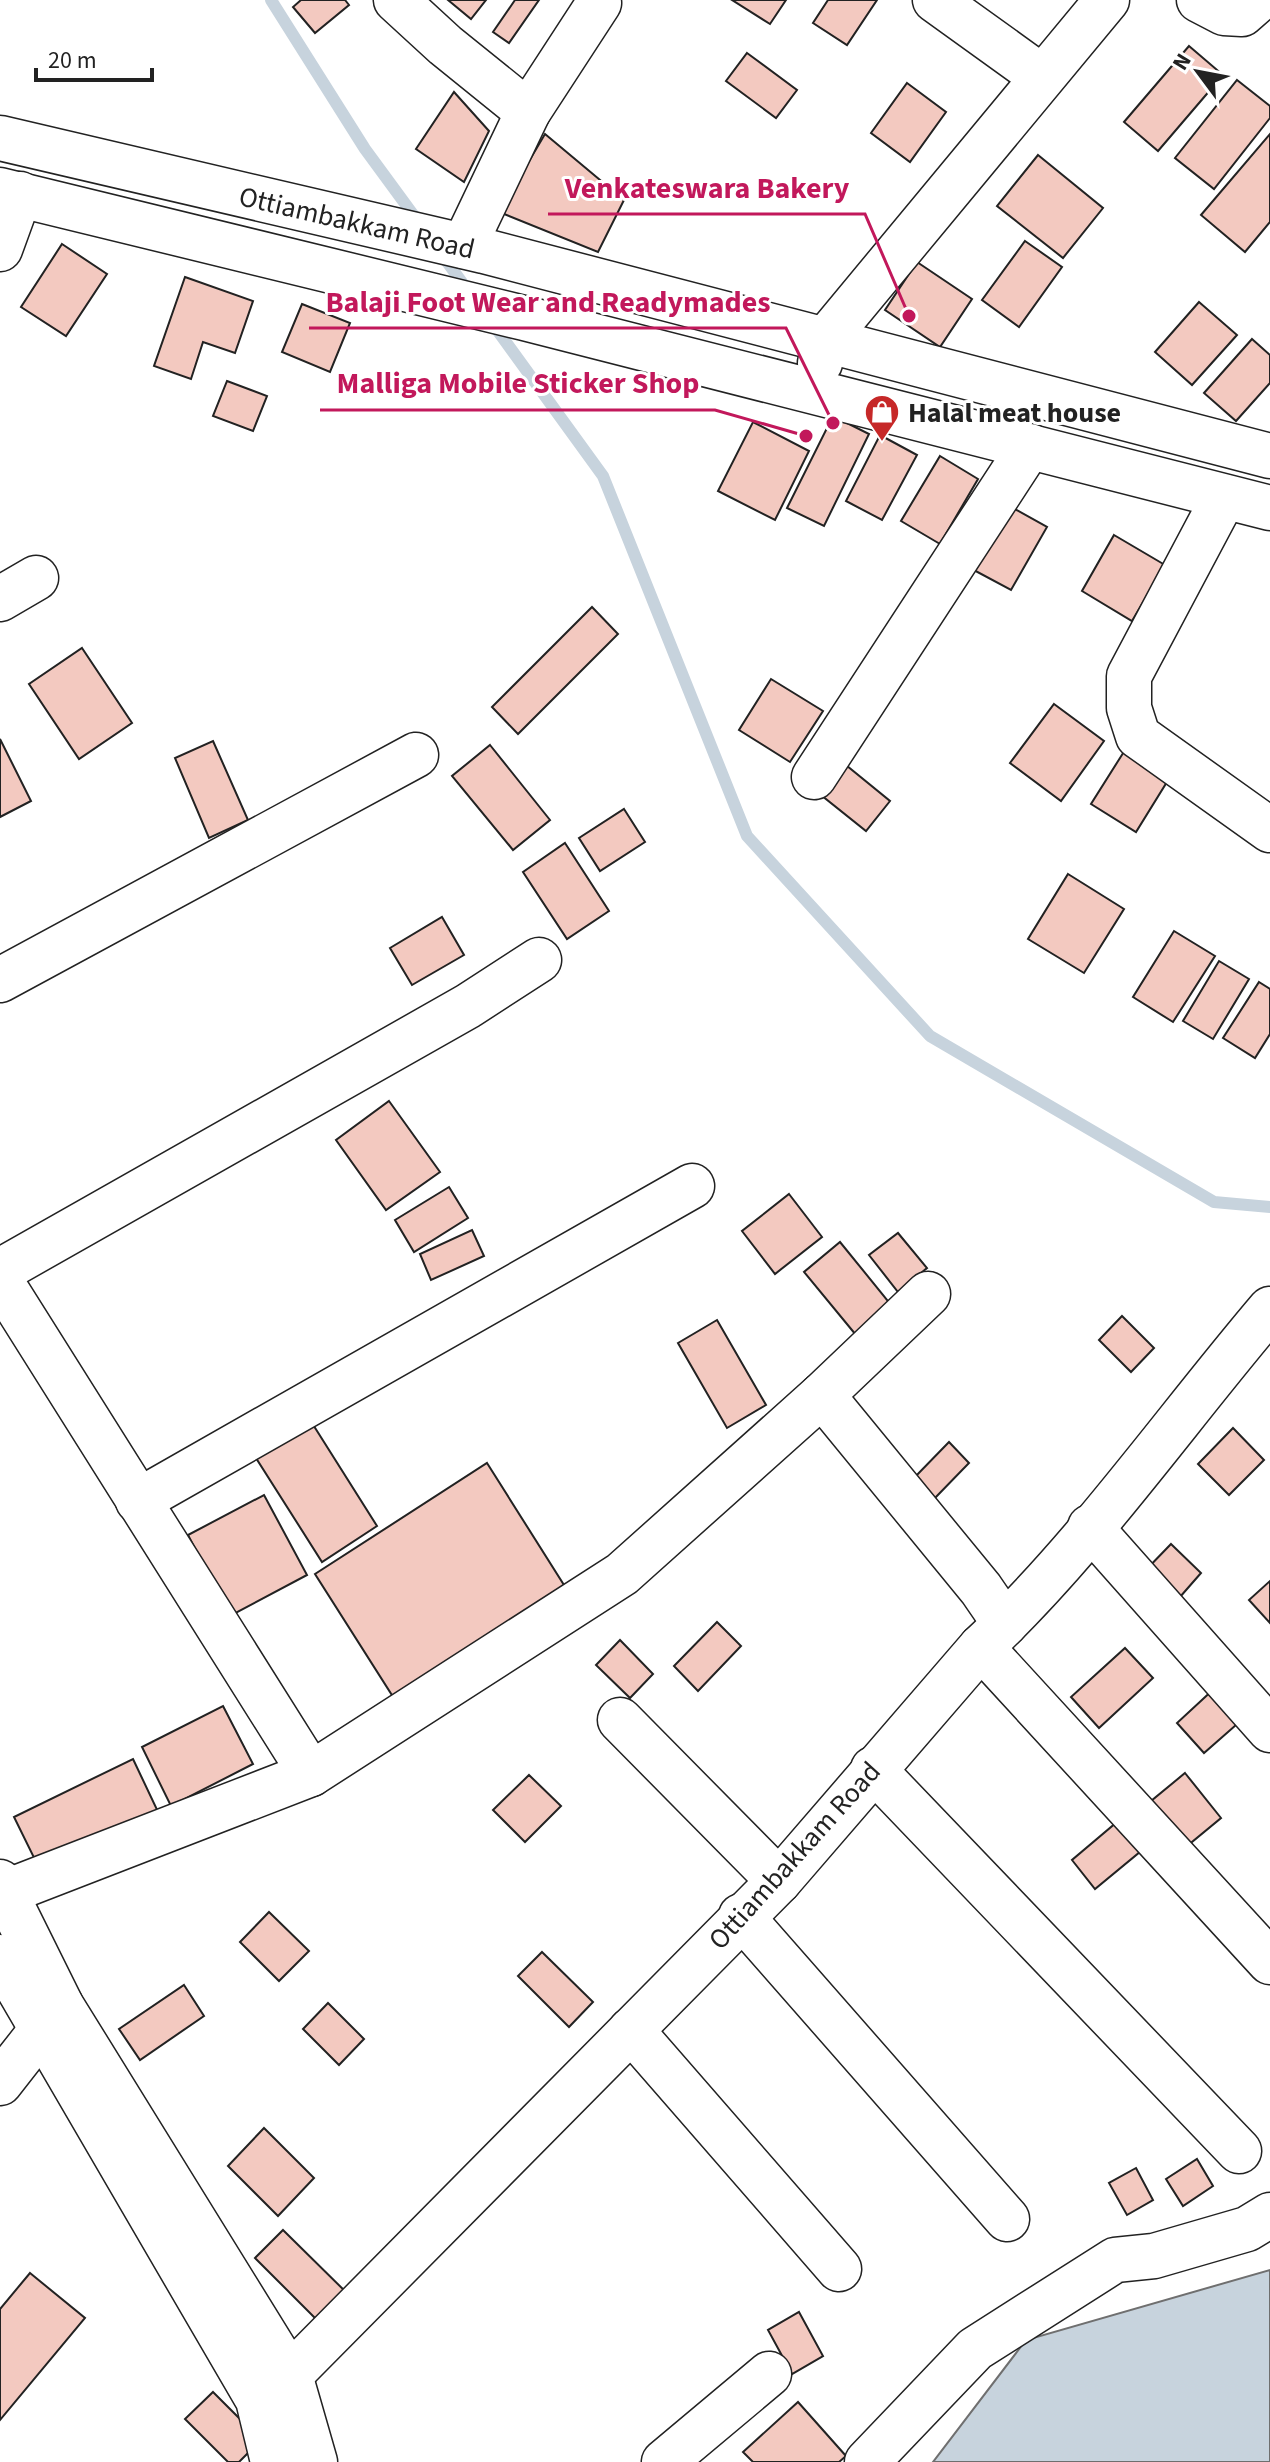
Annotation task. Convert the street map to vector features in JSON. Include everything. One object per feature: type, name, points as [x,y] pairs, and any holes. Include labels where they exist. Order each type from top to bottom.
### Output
[{"type":"street","points":[[396,0],[445,45],[528,112]]},
{"type":"street","points":[[935,0],[1042,77]]},
{"type":"street","points":[[813,391],[826,339],[1107,0]]},
{"type":"street","points":[[1199,0],[1224,13],[1242,14],[1258,0]]},
{"type":"street","points":[[459,245],[528,112],[599,3]]},
{"type":"street","name":"Ottiambakkam Road","points":[[0,138],[300,211],[459,245],[826,339],[1264,445]]},
{"type":"street","points":[[0,249],[10,192]]},
{"type":"street","name":"Ottiambakkam Road","points":[[10,192],[524,318],[1270,508]]},
{"type":"street","points":[[814,777],[1030,446]]},
{"type":"street","points":[[1224,497],[1129,676],[1129,708],[1138,736],[1270,830]]},
{"type":"street","points":[[0,980],[416,755]]},
{"type":"street","points":[[0,1271],[468,1006],[539,960]]},
{"type":"street","points":[[138,1501],[692,1186]]},
{"type":"street","points":[[0,1280],[311,1774]]},
{"type":"street","points":[[273,2462],[258,2400],[52,2017],[3,1887],[311,1774],[622,1574],[822,1395],[928,1294]]},
{"type":"street","name":"Ottiambakkam Road","points":[[290,2375],[779,1881],[873,1769],[1090,1527],[1270,1309]]},
{"type":"street","points":[[822,1395],[981,1589],[993,1635],[1270,1962]]},
{"type":"street","points":[[1090,1527],[1270,1730]]},
{"type":"street","points":[[620,1720],[779,1881]]},
{"type":"street","points":[[873,1769],[1239,2151]]},
{"type":"street","points":[[741,1916],[1007,2219]]},
{"type":"street","points":[[0,1957],[52,2017],[290,2375],[315,2462]]},
{"type":"street","points":[[0,2083],[52,2017]]},
{"type":"street","points":[[631,2030],[839,2269]]},
{"type":"street","points":[[867,2462],[975,2349],[1115,2260],[1167,2252],[1247,2229],[1270,2215]]},
{"type":"street","points":[[664,2462],[769,2374]]},
{"type":"shaded area","points":[[1270,2270],[1270,2462],[933,2462],[1026,2340]]},
{"type":"building","points":[[301,0],[345,0],[349,5],[315,33],[293,7]]},
{"type":"building","points":[[448,0],[486,0],[471,19]]},
{"type":"building","points":[[515,0],[539,0],[509,43],[493,32]]},
{"type":"building","points":[[732,0],[786,0],[770,24]]},
{"type":"building","points":[[828,0],[877,0],[847,45],[813,23]]},
{"type":"building","points":[[1189,46],[1223,75],[1158,151],[1124,122]]},
{"type":"building","points":[[747,53],[797,90],[776,118],[726,81]]},
{"type":"building","points":[[1237,80],[1270,106],[1270,118],[1214,189],[1175,158]]},
{"type":"building","points":[[907,83],[946,112],[910,162],[871,133]]},
{"type":"building","points":[[454,92],[489,131],[464,182],[416,149]]},
{"type":"building","points":[[545,134],[624,200],[598,252],[499,212]]},
{"type":"building","points":[[1270,134],[1270,222],[1245,252],[1201,215]]},
{"type":"building","points":[[1038,155],[1103,208],[1063,258],[997,206]]},
{"type":"building","points":[[1025,241],[1062,267],[1019,327],[982,300]]},
{"type":"building","points":[[62,244],[107,274],[66,336],[21,307]]},
{"type":"building","points":[[917,262],[972,299],[940,347],[885,310]]},
{"type":"building","points":[[185,277],[253,301],[235,353],[203,342],[191,379],[154,366]]},
{"type":"building","points":[[1199,302],[1237,335],[1192,385],[1155,352]]},
{"type":"building","points":[[302,304],[350,323],[330,372],[282,352]]},
{"type":"building","points":[[1252,339],[1270,355],[1270,383],[1236,421],[1204,393]]},
{"type":"building","points":[[227,381],[267,396],[253,431],[213,416]]},
{"type":"building","points":[[833,416],[869,434],[824,526],[787,508]]},
{"type":"building","points":[[753,422],[809,451],[775,520],[718,491]]},
{"type":"building","points":[[880,435],[917,455],[882,520],[846,501]]},
{"type":"building","points":[[940,456],[978,479],[940,544],[901,521]]},
{"type":"building","points":[[1006,504],[1047,527],[1011,590],[970,568]]},
{"type":"building","points":[[1114,535],[1165,565],[1132,621],[1082,591]]},
{"type":"building","points":[[592,607],[618,634],[518,734],[492,707]]},
{"type":"building","points":[[82,648],[132,723],[79,759],[29,684]]},
{"type":"building","points":[[771,679],[823,711],[790,762],[739,730]]},
{"type":"building","points":[[1054,704],[1104,741],[1061,801],[1010,763]]},
{"type":"building","points":[[0,739],[31,801],[0,817]]},
{"type":"building","points":[[213,741],[248,820],[209,838],[175,758]]},
{"type":"building","points":[[490,745],[550,820],[513,850],[452,776]]},
{"type":"building","points":[[1125,750],[1170,777],[1136,832],[1091,804]]},
{"type":"building","points":[[841,761],[890,801],[866,831],[816,791]]},
{"type":"building","points":[[624,809],[645,842],[600,871],[579,838]]},
{"type":"building","points":[[565,843],[609,911],[567,939],[523,872]]},
{"type":"building","points":[[1068,874],[1124,909],[1084,973],[1028,939]]},
{"type":"building","points":[[442,917],[464,955],[412,985],[390,948]]},
{"type":"building","points":[[1174,931],[1215,956],[1173,1022],[1133,997]]},
{"type":"building","points":[[1219,961],[1249,979],[1213,1039],[1183,1021]]},
{"type":"building","points":[[1259,982],[1270,989],[1270,1034],[1255,1058],[1223,1038]]},
{"type":"building","points":[[389,1101],[440,1172],[386,1210],[336,1140]]},
{"type":"building","points":[[449,1187],[468,1218],[414,1252],[395,1220]]},
{"type":"building","points":[[789,1194],[822,1237],[775,1274],[742,1231]]},
{"type":"building","points":[[472,1230],[484,1256],[431,1280],[420,1254]]},
{"type":"building","points":[[898,1233],[927,1268],[898,1292],[869,1255]]},
{"type":"building","points":[[840,1242],[892,1306],[856,1335],[804,1272]]},
{"type":"building","points":[[1122,1316],[1154,1348],[1131,1372],[1099,1340]]},
{"type":"building","points":[[717,1320],[766,1405],[727,1428],[678,1343]]},
{"type":"building","points":[[312,1423],[377,1526],[322,1562],[256,1458]]},
{"type":"building","points":[[1233,1428],[1264,1460],[1229,1495],[1198,1464]]},
{"type":"building","points":[[949,1442],[969,1463],[933,1500],[912,1480]]},
{"type":"building","points":[[487,1463],[569,1593],[397,1703],[315,1574]]},
{"type":"building","points":[[264,1495],[307,1575],[230,1616],[188,1535]]},
{"type":"building","points":[[1171,1544],[1201,1573],[1173,1605],[1141,1575]]},
{"type":"building","points":[[1270,1581],[1270,1623],[1249,1600]]},
{"type":"building","points":[[717,1622],[741,1646],[698,1691],[674,1666]]},
{"type":"building","points":[[620,1640],[653,1674],[630,1698],[596,1665]]},
{"type":"building","points":[[1125,1648],[1153,1678],[1099,1728],[1071,1697]]},
{"type":"building","points":[[1216,1687],[1244,1718],[1204,1753],[1177,1723]]},
{"type":"building","points":[[223,1706],[253,1764],[171,1806],[142,1747]]},
{"type":"building","points":[[133,1759],[160,1816],[42,1874],[14,1817]]},
{"type":"building","points":[[1185,1773],[1221,1818],[1181,1851],[1145,1806]]},
{"type":"building","points":[[529,1775],[561,1806],[525,1842],[493,1810]]},
{"type":"building","points":[[1117,1822],[1141,1851],[1095,1889],[1072,1860]]},
{"type":"building","points":[[269,1912],[309,1951],[279,1981],[240,1942]]},
{"type":"building","points":[[542,1952],[593,2002],[569,2027],[518,1976]]},
{"type":"building","points":[[184,1985],[204,2016],[140,2060],[119,2029]]},
{"type":"building","points":[[328,2003],[364,2039],[339,2065],[303,2029]]},
{"type":"building","points":[[264,2128],[314,2178],[278,2216],[228,2166]]},
{"type":"building","points":[[1197,2159],[1213,2186],[1183,2206],[1166,2179]]},
{"type":"building","points":[[1136,2168],[1153,2200],[1127,2215],[1109,2183]]},
{"type":"building","points":[[283,2230],[355,2301],[327,2330],[255,2258]]},
{"type":"building","points":[[30,2273],[85,2318],[0,2420],[0,2309]]},
{"type":"building","points":[[799,2312],[823,2356],[792,2374],[768,2330]]},
{"type":"building","points":[[213,2392],[261,2440],[239,2462],[228,2462],[185,2419]]},
{"type":"building","points":[[798,2402],[846,2456],[839,2462],[753,2462],[743,2452]]},
{"type":"waterway","points":[[271,0],[365,149],[420,224]]},
{"type":"waterway","points":[[442,255],[469,292]]},
{"type":"waterway","points":[[492,323],[603,476],[747,836],[930,1036],[1214,1202],[1270,1207]]},
{"type":"place","name":"Venkateswara Bakery","points":[[909,316]]},
{"type":"place","name":"Balaji Foot Wear and Readymades","points":[[833,423]]},
{"type":"place","name":"Malliga Mobile Sticker Shop","points":[[806,436]]},
{"type":"place","name":"Halal meat house","points":[[882,443]]}]
